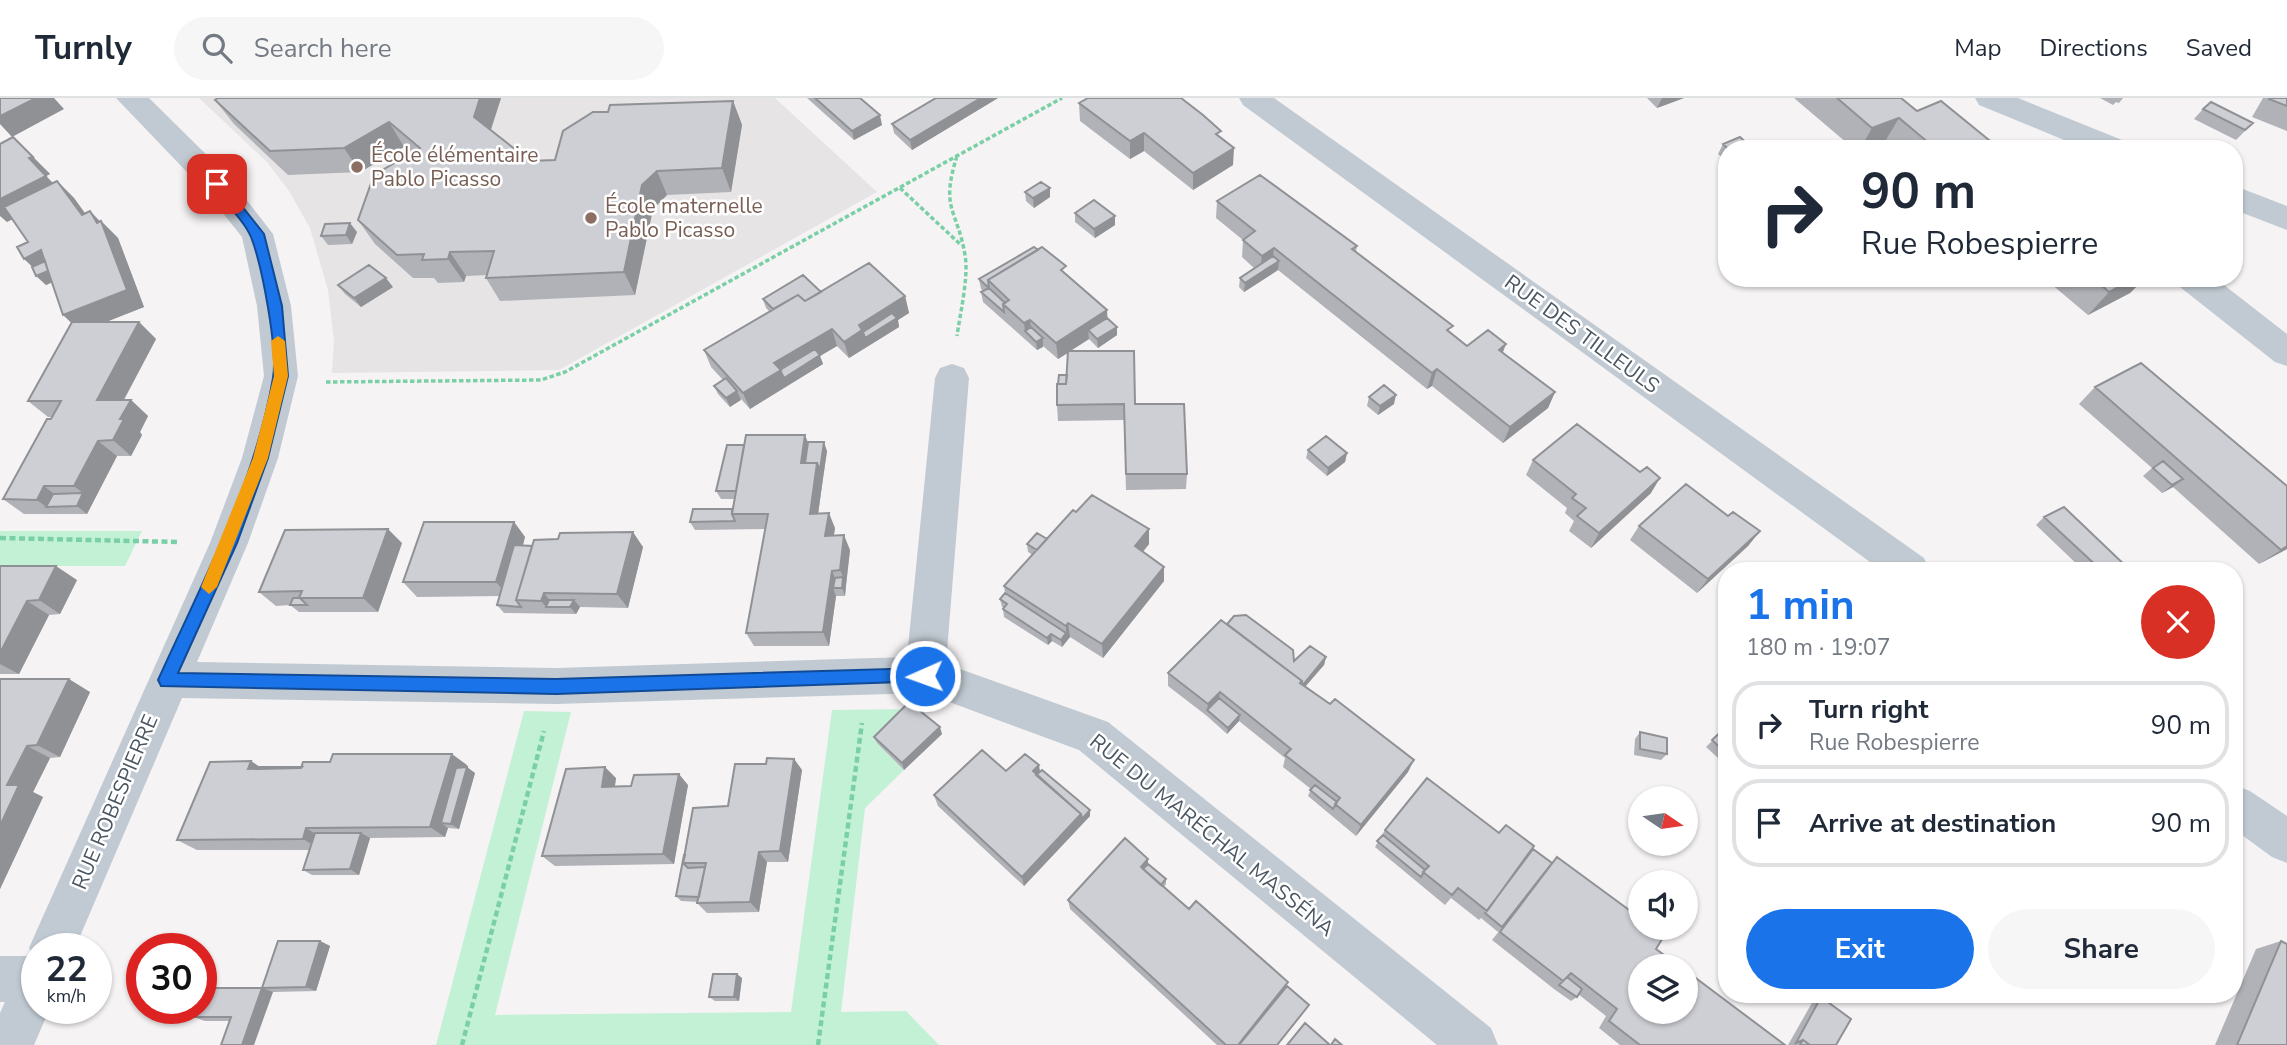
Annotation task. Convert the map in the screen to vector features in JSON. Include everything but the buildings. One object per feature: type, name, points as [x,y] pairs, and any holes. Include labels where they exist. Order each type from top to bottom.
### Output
[{"type":"street","name":"RUE ROBESPIERRE","points":[[58,933],[229,543],[260,458],[281,376],[275,306],[257,234],[217,184],[131,98]]},
{"type":"street","name":"RUE DES TILLEULS","points":[[1254,98],[1899,562]]},
{"type":"street","points":[[2001,102],[2034,140]]},
{"type":"street","points":[[2001,102],[2094,140]]},
{"type":"street","points":[[2243,200],[2287,219]]},
{"type":"street","points":[[2204,287],[2287,352]]},
{"type":"street","points":[[925,676],[952,378]]},
{"type":"street","name":"RUE DU MARÉCHAL MASSÉNA","points":[[167,680],[556,686],[925,676],[1093,736],[1474,1045]]},
{"type":"street","points":[[2243,811],[2287,842]]},
{"type":"street","points":[[0,979],[21,979]]},
{"type":"street","points":[[10,1045],[21,1020]]},
{"type":"path","points":[[281,376],[302,364],[323,358],[320,382],[541,380],[585,362],[1062,98]]},
{"type":"path","points":[[952,378],[966,257],[948,202],[949,181],[957,155]]},
{"type":"path","points":[[900,188],[964,247]]},
{"type":"path","points":[[0,538],[229,543]]},
{"type":"path","points":[[818,1045],[870,677]]},
{"type":"path","points":[[461,1045],[556,686]]},
{"type":"shaded area","name":"École maternelle Pablo Picasso","points":[[199,98],[775,98],[877,192],[559,370],[332,373],[334,341],[328,290],[310,228],[289,191],[267,162]]},
{"type":"green space","points":[[0,531],[142,531],[125,566],[0,566]]},
{"type":"green space","points":[[912,709],[877,743],[904,770],[865,808],[841,1012],[906,1011],[939,1045],[436,1045],[524,711],[571,712],[495,1015],[791,1012],[832,710]]},
{"type":"slow traffic","points":[[209,587],[229,543],[260,458],[281,376],[278,341]]},
{"type":"place","name":"École élémentaire Pablo Picasso","points":[[357,167]]},
{"type":"place","name":"École maternelle Pablo Picasso","points":[[591,218]]},
{"type":"route","points":[[217,184],[257,234],[275,306],[281,376],[260,458],[229,543],[167,680],[556,686],[925,676]]}]
